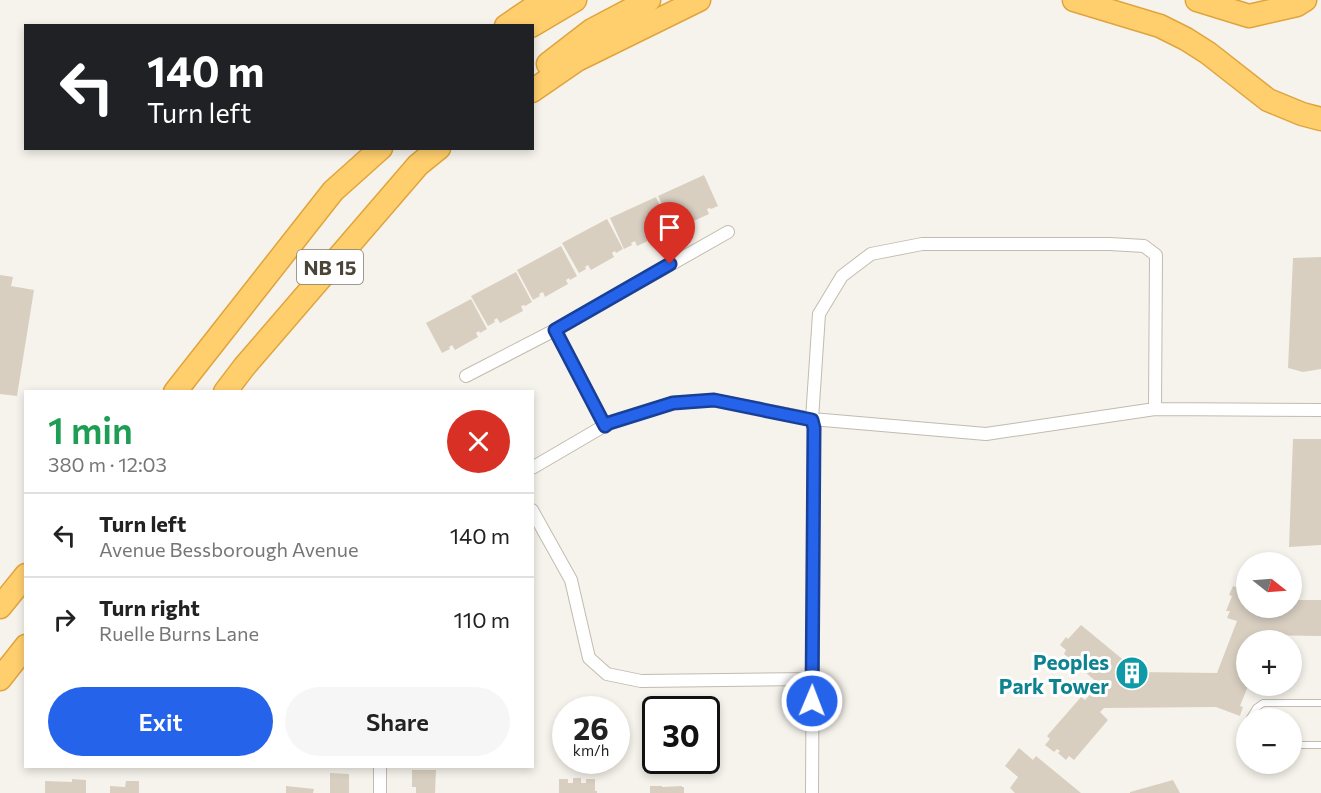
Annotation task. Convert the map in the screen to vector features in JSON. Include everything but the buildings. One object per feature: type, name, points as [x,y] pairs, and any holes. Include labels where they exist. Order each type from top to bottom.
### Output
[{"type":"highway","points":[[509,24],[544,0]]},
{"type":"highway","points":[[534,24],[574,0]]},
{"type":"highway","points":[[534,74],[592,30],[649,0]]},
{"type":"highway","points":[[534,91],[577,60],[699,0]]},
{"type":"highway","points":[[1074,0],[1160,26],[1208,53],[1268,100],[1321,119]]},
{"type":"highway","points":[[1197,0],[1249,16],[1297,5],[1305,0]]},
{"type":"highway","points":[[333,191],[367,150]]},
{"type":"highway","name":"NB 15","points":[[177,390],[333,191],[379,150]]},
{"type":"highway","name":"NB 15","points":[[227,390],[382,206],[418,165],[437,150]]},
{"type":"highway","points":[[382,206],[450,150]]},
{"type":"highway","points":[[0,607],[24,577]]},
{"type":"highway","points":[[0,679],[24,649]]},
{"type":"street","points":[[466,376],[555,330],[728,231]]},
{"type":"street","points":[[812,793],[814,428],[812,420],[819,314],[842,276],[871,254],[922,244],[1144,246],[1156,255],[1155,409]]},
{"type":"street","points":[[555,330],[605,426]]},
{"type":"street","points":[[534,467],[609,423],[673,403],[714,400],[812,420],[986,434],[1155,409],[1321,410]]},
{"type":"street","points":[[534,514],[571,580],[589,658],[607,674],[642,681],[812,679]]},
{"type":"street","points":[[380,768],[380,793]]},
{"type":"lane","points":[[1256,708],[1263,703],[1321,703]]},
{"type":"lane","points":[[1302,745],[1321,746]]},
{"type":"place","name":"Peoples Park Tower","points":[[1132,673]]},
{"type":"route","points":[[670,264],[555,330],[605,426],[673,403],[714,400],[812,420],[814,428],[812,701]]}]
